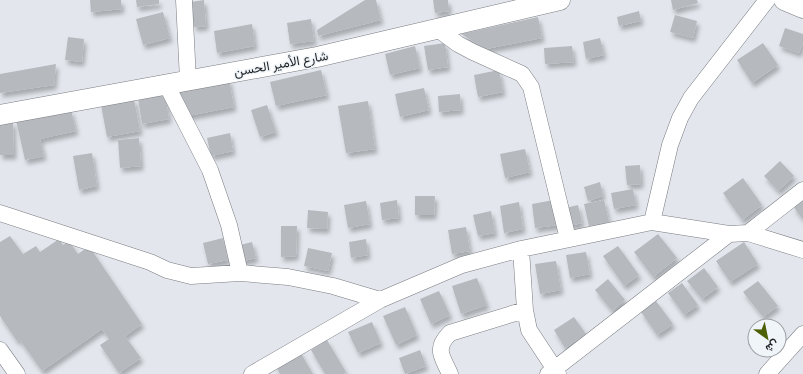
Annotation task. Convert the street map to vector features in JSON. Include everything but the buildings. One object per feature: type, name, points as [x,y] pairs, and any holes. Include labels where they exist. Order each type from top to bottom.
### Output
[{"type":"main road","name":"شارع الأمير الحسن","points":[[0,114],[317,57],[440,30],[560,0]]},
{"type":"main road","points":[[784,0],[803,8]]},
{"type":"street","points":[[184,0],[188,80]]},
{"type":"street","points":[[652,222],[670,146],[680,118],[692,98],[768,0]]},
{"type":"street","points":[[440,30],[458,44],[522,74],[532,87],[568,239]]},
{"type":"street","points":[[166,84],[210,170],[229,225],[240,273]]},
{"type":"street","points":[[748,233],[803,190]]},
{"type":"street","points":[[0,213],[150,262],[167,270],[191,276],[240,273],[288,277],[333,286],[380,300]]},
{"type":"street","points":[[252,374],[380,300],[462,265],[521,249],[652,222],[729,234],[748,233],[803,250]]},
{"type":"street","points":[[521,249],[525,310],[529,330],[553,372],[729,234]]},
{"type":"street","points":[[450,374],[439,350],[441,342],[450,333],[525,310]]},
{"type":"street","points":[[767,374],[801,341]]},
{"type":"street","points":[[0,350],[17,374]]}]
